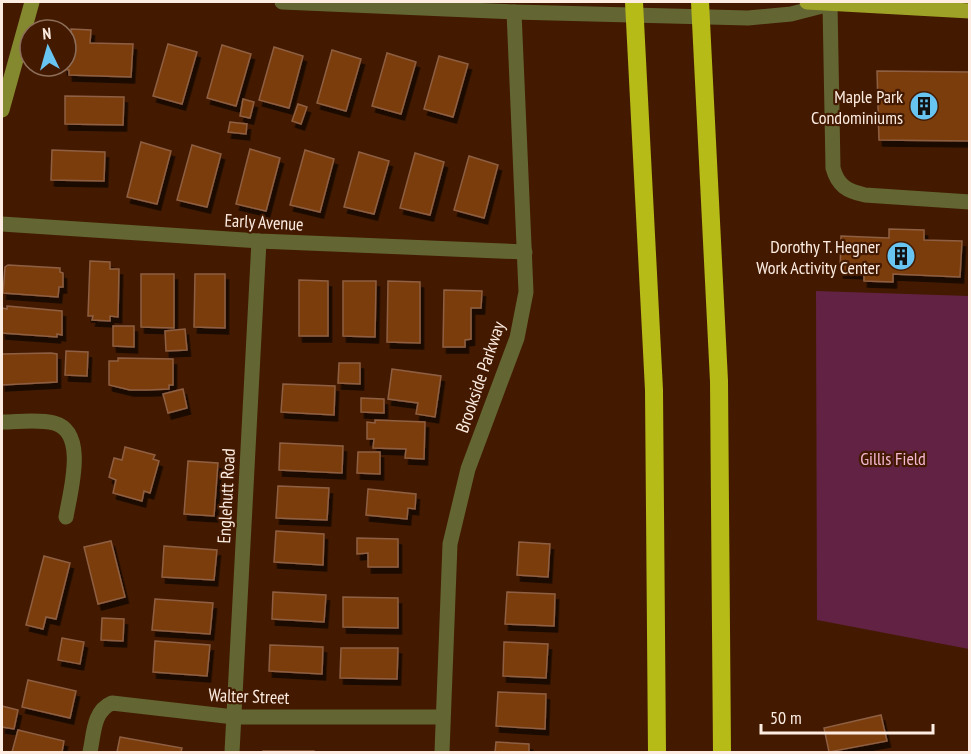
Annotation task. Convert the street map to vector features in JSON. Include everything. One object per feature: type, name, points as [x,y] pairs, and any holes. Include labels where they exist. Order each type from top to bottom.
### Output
[{"type":"highway","points":[[634,2],[654,411],[657,753]]},
{"type":"highway","points":[[700,2],[720,392],[722,753]]},
{"type":"main road","points":[[807,2],[969,11]]},
{"type":"street","points":[[2,110],[32,2]]},
{"type":"street","points":[[282,2],[514,12],[748,18],[791,14],[830,4],[833,168],[837,182],[849,191],[865,195],[969,202]]},
{"type":"street","name":"Brookside Parkway","points":[[442,753],[450,544],[468,469],[517,338],[526,292],[514,12]]},
{"type":"street","name":"Early Avenue","points":[[2,224],[259,242],[525,252]]},
{"type":"street","name":"Englehutt Road","points":[[232,753],[259,242]]},
{"type":"street","points":[[2,422],[51,423],[62,427],[70,435],[75,450],[66,517]]},
{"type":"street","name":"Walter Street","points":[[90,753],[98,714],[103,707],[112,703],[234,717],[442,717]]},
{"type":"green space","name":"Gillis Field","points":[[816,291],[969,296],[969,649],[817,620]]},
{"type":"building","points":[[78,29],[91,30],[90,43],[133,44],[131,77],[78,75]]},
{"type":"building","points":[[168,44],[197,52],[182,104],[153,96]]},
{"type":"building","points":[[222,45],[251,54],[236,106],[207,98]]},
{"type":"building","points":[[274,47],[303,56],[289,108],[259,100]]},
{"type":"building","points":[[332,50],[361,59],[346,111],[317,103]]},
{"type":"building","points":[[387,53],[416,62],[401,114],[372,106]]},
{"type":"building","points":[[439,56],[468,64],[453,117],[424,109]]},
{"type":"building","name":"Maple Park Condominiums","points":[[877,71],[970,72],[970,141],[879,140]]},
{"type":"building","points":[[65,96],[124,97],[123,125],[65,124]]},
{"type":"building","points":[[243,99],[254,102],[250,118],[240,116]]},
{"type":"building","points":[[298,104],[307,107],[301,124],[292,121]]},
{"type":"building","points":[[230,122],[247,124],[246,134],[228,132]]},
{"type":"building","points":[[141,142],[171,151],[157,204],[127,197]]},
{"type":"building","points":[[192,145],[221,154],[207,207],[177,200]]},
{"type":"building","points":[[250,149],[280,158],[266,211],[236,204]]},
{"type":"building","points":[[52,150],[105,152],[104,181],[51,180]]},
{"type":"building","points":[[305,150],[334,159],[320,212],[290,205]]},
{"type":"building","points":[[359,152],[389,161],[374,214],[344,207]]},
{"type":"building","points":[[415,153],[444,162],[430,215],[400,208]]},
{"type":"building","points":[[469,156],[498,165],[484,218],[454,210]]},
{"type":"building","name":"Dorothy T. Hegner Work Activity Center","points":[[889,229],[924,230],[924,240],[962,241],[960,277],[893,274],[893,282],[864,281],[864,273],[840,272],[841,236],[889,238]]},
{"type":"building","points":[[90,261],[110,262],[110,269],[119,269],[118,317],[110,316],[110,321],[92,320],[93,316],[88,316]]},
{"type":"building","points":[[8,265],[60,268],[60,272],[63,273],[63,287],[59,287],[58,297],[3,293],[5,267]]},
{"type":"building","points":[[141,274],[174,274],[174,328],[141,327]]},
{"type":"building","points":[[195,274],[225,274],[225,328],[194,327]]},
{"type":"building","points":[[299,280],[328,281],[328,336],[299,336]]},
{"type":"building","points":[[343,281],[376,281],[375,337],[343,336]]},
{"type":"building","points":[[388,281],[420,282],[420,343],[387,342]]},
{"type":"building","points":[[444,290],[482,291],[481,308],[471,308],[471,339],[465,340],[465,347],[443,347]]},
{"type":"building","points":[[7,306],[62,311],[62,335],[57,334],[57,337],[2,333],[2,308],[7,309]]},
{"type":"building","points":[[113,326],[134,326],[134,347],[113,346]]},
{"type":"building","points":[[185,329],[187,350],[166,351],[165,331]]},
{"type":"building","points":[[66,351],[88,352],[87,376],[65,375]]},
{"type":"building","points":[[2,354],[57,354],[57,382],[2,385]]},
{"type":"building","points":[[118,358],[173,359],[173,385],[169,385],[169,389],[130,390],[109,385],[109,361],[118,361]]},
{"type":"building","points":[[339,363],[360,363],[360,384],[338,383]]},
{"type":"building","points":[[392,369],[441,376],[435,417],[416,414],[418,403],[388,399]]},
{"type":"building","points":[[283,384],[335,386],[334,415],[281,412]]},
{"type":"building","points":[[183,389],[187,408],[168,413],[163,394]]},
{"type":"building","points":[[361,398],[384,399],[384,413],[361,412]]},
{"type":"building","points":[[375,420],[425,422],[424,459],[405,458],[406,449],[373,448],[374,439],[367,439],[367,422],[375,423]]},
{"type":"building","points":[[280,443],[343,446],[342,473],[279,470]]},
{"type":"building","points":[[125,447],[155,455],[153,459],[159,461],[150,493],[144,491],[142,501],[113,493],[116,480],[109,477],[114,458],[122,460]]},
{"type":"building","points":[[358,452],[380,452],[380,474],[357,473]]},
{"type":"building","points":[[188,461],[218,463],[214,516],[184,514]]},
{"type":"building","points":[[278,486],[329,488],[327,520],[276,518]]},
{"type":"building","points":[[368,489],[416,494],[415,509],[408,508],[407,519],[366,515]]},
{"type":"building","points":[[276,531],[324,534],[323,565],[274,562]]},
{"type":"building","points":[[357,538],[398,539],[398,567],[368,567],[368,553],[357,554]]},
{"type":"building","points":[[111,541],[125,597],[98,604],[84,547]]},
{"type":"building","points":[[519,542],[550,544],[548,577],[517,575]]},
{"type":"building","points":[[164,546],[217,550],[214,580],[162,577]]},
{"type":"building","points":[[44,556],[70,563],[56,619],[46,617],[43,629],[26,625]]},
{"type":"building","points":[[273,592],[326,595],[324,622],[272,619]]},
{"type":"building","points":[[507,592],[555,594],[554,626],[505,624]]},
{"type":"building","points":[[343,597],[398,598],[398,628],[343,627]]},
{"type":"building","points":[[155,599],[213,603],[210,634],[152,630]]},
{"type":"building","points":[[102,618],[124,619],[123,641],[101,640]]},
{"type":"building","points":[[62,638],[84,642],[80,664],[58,660]]},
{"type":"building","points":[[155,641],[210,645],[207,676],[153,672]]},
{"type":"building","points":[[504,642],[548,644],[546,678],[503,676]]},
{"type":"building","points":[[270,645],[323,647],[322,674],[269,671]]},
{"type":"building","points":[[341,648],[398,648],[397,679],[340,678]]},
{"type":"building","points":[[28,680],[76,691],[70,718],[22,707]]},
{"type":"building","points":[[498,692],[546,694],[545,729],[496,726]]},
{"type":"building","points":[[2,706],[18,710],[14,729],[2,727]]},
{"type":"building","points":[[881,715],[887,741],[829,752],[824,728]]},
{"type":"building","points":[[18,730],[64,741],[62,752],[12,752]]},
{"type":"building","points":[[120,737],[182,748],[181,752],[117,752]]},
{"type":"building","points":[[496,742],[529,744],[529,752],[495,752]]},
{"type":"building","points":[[314,751],[314,752],[263,752]]},
{"type":"place","name":"Maple Park Condominiums","points":[[924,106]]},
{"type":"place","name":"Dorothy T. Hegner Work Activity Center","points":[[901,256]]}]
